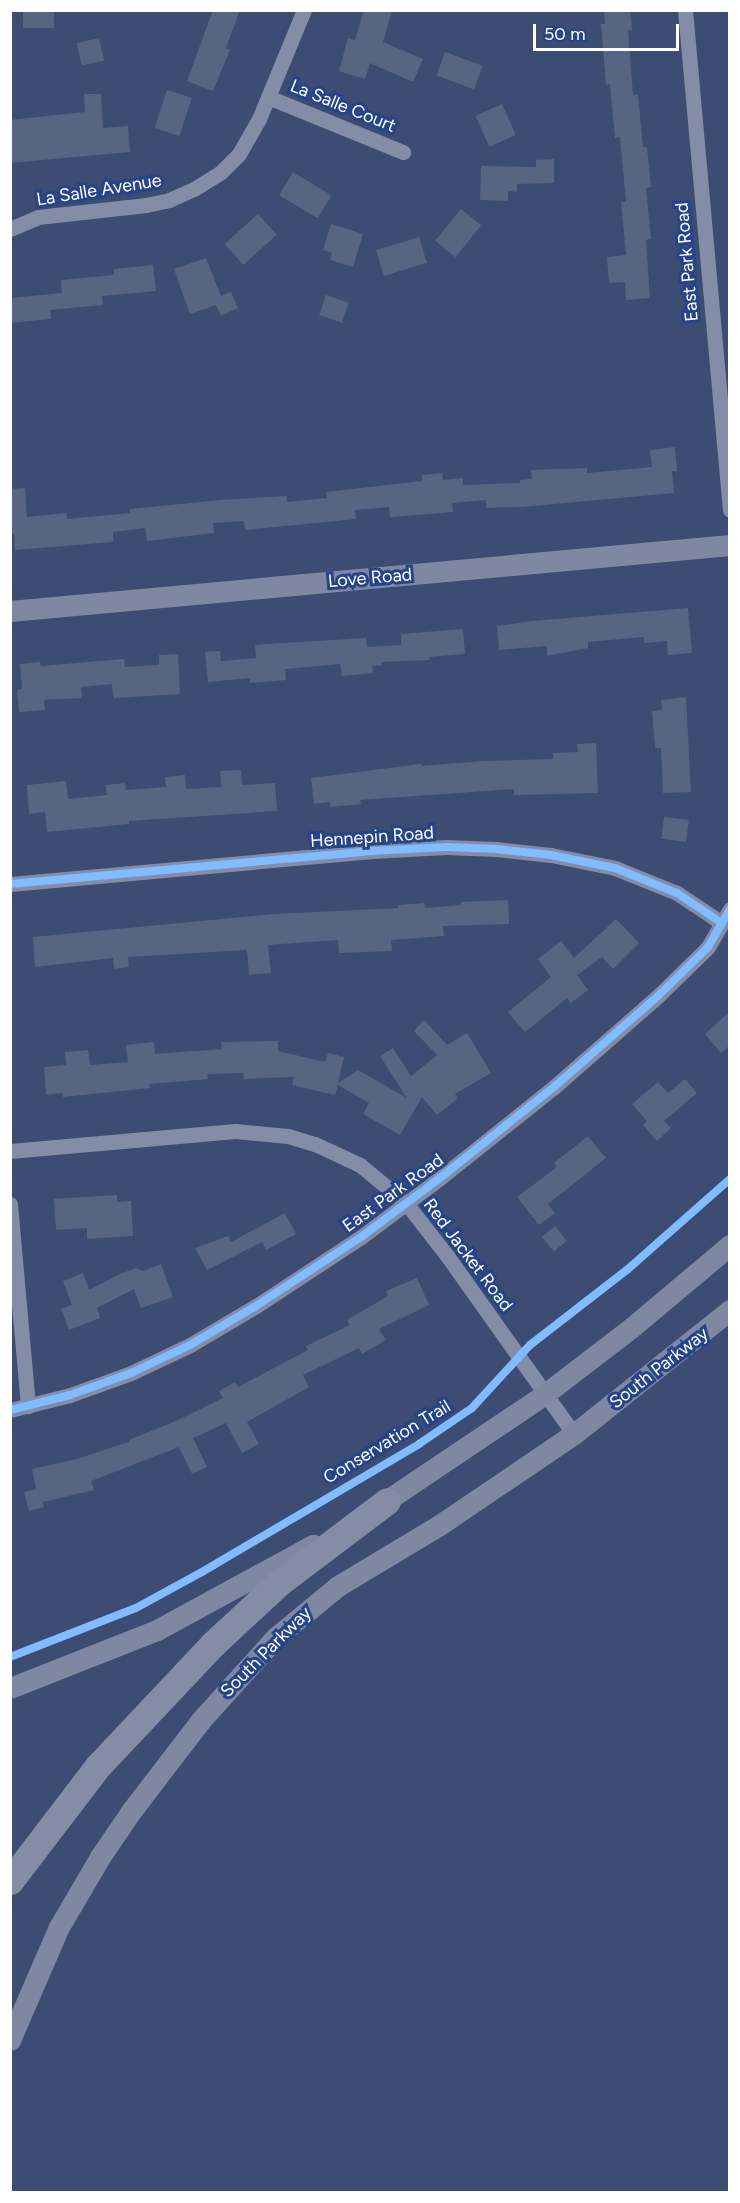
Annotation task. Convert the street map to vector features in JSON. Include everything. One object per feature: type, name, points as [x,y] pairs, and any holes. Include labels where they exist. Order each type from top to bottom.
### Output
[{"type":"highway","points":[[10,1881],[98,1766],[213,1644],[280,1582],[387,1501]]},
{"type":"main road","name":"Love Road","points":[[10,611],[729,545]]},
{"type":"main road","points":[[10,1688],[157,1630],[300,1553],[387,1501],[545,1394],[631,1328],[729,1245]]},
{"type":"main road","name":"South Parkway","points":[[10,2040],[59,1927],[100,1857],[166,1764],[235,1680],[276,1637],[338,1586],[438,1526],[574,1434],[729,1310]]},
{"type":"street","name":"La Salle Avenue","points":[[10,229],[38,217],[146,205],[194,189],[221,172],[239,154],[259,119],[304,10]]},
{"type":"street","name":"East Park Road","points":[[686,10],[729,510]]},
{"type":"street","name":"La Salle Court","points":[[268,97],[403,152]]},
{"type":"street","name":"Hennepin Road","points":[[10,885],[372,851],[446,847],[496,849],[551,855],[615,868],[676,893],[722,923]]},
{"type":"street","name":"East Park Road","points":[[10,1410],[70,1395],[131,1373],[190,1345],[256,1306],[406,1203],[554,1087],[658,996],[708,947],[729,909]]},
{"type":"street","name":"Red Jacket Road","points":[[10,1151],[236,1131],[288,1136],[315,1144],[360,1165],[406,1203],[448,1257],[574,1434]]},
{"type":"street","points":[[10,1204],[28,1406]]},
{"type":"building","points":[[23,10],[54,10],[54,28],[23,28]]},
{"type":"building","points":[[213,10],[240,10],[226,48],[230,50],[213,91],[187,81]]},
{"type":"building","points":[[364,10],[392,10],[383,42],[423,59],[413,82],[370,63],[365,79],[339,71],[348,38],[355,40]]},
{"type":"building","points":[[604,10],[630,10],[632,30],[628,30],[633,95],[638,94],[643,147],[647,147],[651,187],[646,188],[651,239],[646,240],[650,298],[626,300],[625,282],[609,283],[607,257],[626,255],[621,202],[626,202],[620,137],[615,138],[610,84],[606,85],[601,24],[605,24]]},
{"type":"building","points":[[99,38],[104,60],[82,66],[77,43]]},
{"type":"building","points":[[445,52],[483,66],[474,89],[436,75]]},
{"type":"building","points":[[167,90],[192,98],[179,136],[155,128]]},
{"type":"building","points":[[84,94],[101,94],[103,128],[128,126],[130,152],[10,163],[10,120],[85,112]]},
{"type":"building","points":[[502,104],[516,135],[489,147],[476,116]]},
{"type":"building","points":[[554,159],[554,183],[517,184],[517,192],[508,191],[508,201],[480,200],[481,166],[536,167],[536,160]]},
{"type":"building","points":[[293,172],[332,195],[318,218],[279,195]]},
{"type":"building","points":[[461,209],[481,225],[455,257],[435,241]]},
{"type":"building","points":[[258,214],[277,235],[243,265],[225,244]]},
{"type":"building","points":[[331,224],[363,234],[353,267],[330,260],[332,253],[323,250]]},
{"type":"building","points":[[419,237],[427,263],[384,276],[376,250]]},
{"type":"building","points":[[206,258],[221,296],[231,292],[238,308],[221,316],[216,305],[190,314],[174,269]]},
{"type":"building","points":[[153,265],[156,291],[102,296],[103,305],[50,310],[51,319],[10,323],[10,298],[62,293],[61,280],[114,275],[114,269]]},
{"type":"building","points":[[326,295],[349,303],[342,323],[319,315]]},
{"type":"building","points":[[675,447],[677,471],[672,471],[674,493],[522,507],[486,508],[486,500],[452,503],[453,512],[390,517],[389,507],[355,510],[356,519],[245,530],[244,521],[213,523],[214,533],[147,541],[145,528],[113,532],[113,542],[15,550],[14,534],[10,534],[10,489],[25,488],[27,517],[66,513],[67,519],[130,513],[130,509],[221,500],[287,496],[287,502],[327,498],[326,492],[422,481],[422,475],[442,473],[443,480],[463,478],[463,485],[520,483],[520,480],[532,479],[531,470],[587,468],[587,473],[652,467],[650,450]]},
{"type":"building","points":[[688,608],[692,653],[668,655],[667,641],[644,643],[644,637],[588,642],[588,648],[547,656],[547,646],[499,650],[497,626]]},
{"type":"building","points":[[463,629],[465,654],[429,657],[429,660],[381,662],[382,665],[372,666],[373,673],[342,676],[340,664],[285,669],[286,680],[250,683],[250,678],[208,682],[205,652],[220,651],[221,661],[256,658],[255,645],[366,638],[367,647],[401,645],[401,634]]},
{"type":"building","points":[[178,654],[180,694],[113,698],[112,684],[81,687],[82,698],[44,700],[45,710],[19,712],[17,690],[22,689],[20,664],[40,662],[41,666],[124,659],[125,667],[159,665],[159,655]]},
{"type":"building","points":[[686,697],[691,792],[663,793],[661,748],[655,748],[652,711],[662,710],[661,700]]},
{"type":"building","points":[[596,743],[598,793],[514,795],[514,789],[360,800],[361,804],[330,807],[330,802],[314,804],[311,778],[421,764],[421,766],[553,759],[553,753],[578,752],[577,744]]},
{"type":"building","points":[[241,770],[242,785],[275,783],[277,811],[129,821],[129,824],[47,832],[45,812],[29,814],[27,785],[66,781],[68,799],[107,795],[106,785],[125,783],[126,790],[166,787],[165,777],[185,775],[186,789],[221,787],[220,771]]},
{"type":"building","points":[[664,817],[689,820],[686,842],[661,839]]},
{"type":"building","points":[[508,900],[509,924],[443,926],[444,936],[391,940],[392,951],[339,953],[338,940],[268,945],[271,973],[249,975],[247,950],[128,957],[129,967],[114,969],[113,958],[35,967],[33,937],[275,914],[398,908],[398,905],[424,903],[425,908],[461,905],[461,902]]},
{"type":"building","points":[[616,919],[639,943],[613,969],[602,957],[577,975],[588,990],[571,1003],[567,998],[525,1032],[508,1012],[551,977],[538,959],[561,941],[574,958]]},
{"type":"building","points":[[729,1012],[729,1046],[721,1053],[705,1034]]},
{"type":"building","points":[[424,1020],[447,1045],[467,1033],[491,1073],[455,1094],[458,1098],[437,1115],[422,1097],[400,1135],[363,1114],[369,1103],[338,1085],[335,1095],[292,1085],[294,1077],[244,1079],[243,1073],[207,1074],[208,1079],[149,1084],[150,1088],[63,1097],[62,1093],[46,1095],[44,1067],[66,1065],[65,1052],[88,1050],[90,1065],[128,1062],[126,1045],[154,1042],[155,1054],[222,1049],[221,1042],[278,1041],[278,1051],[325,1062],[328,1053],[344,1057],[338,1083],[358,1070],[407,1098],[380,1056],[393,1048],[411,1076],[437,1055],[414,1031]]},
{"type":"building","points":[[685,1079],[697,1093],[664,1121],[671,1128],[657,1141],[643,1125],[647,1121],[632,1104],[658,1082],[668,1093]]},
{"type":"building","points":[[588,1136],[606,1158],[548,1204],[555,1213],[539,1225],[517,1197],[557,1167],[554,1163]]},
{"type":"building","points":[[117,1195],[117,1202],[131,1201],[133,1236],[87,1239],[87,1228],[56,1230],[54,1199]]},
{"type":"building","points":[[285,1213],[296,1234],[266,1250],[262,1242],[207,1270],[195,1248],[228,1236],[231,1242]]},
{"type":"building","points":[[555,1226],[567,1241],[554,1251],[542,1237]]},
{"type":"building","points":[[161,1264],[173,1297],[141,1308],[134,1289],[97,1308],[100,1318],[69,1330],[61,1309],[72,1305],[63,1281],[83,1273],[89,1290],[136,1268],[143,1271]]},
{"type":"building","points":[[417,1278],[429,1305],[379,1329],[386,1340],[362,1354],[359,1348],[303,1375],[309,1387],[247,1422],[259,1444],[242,1453],[226,1423],[193,1438],[207,1467],[192,1474],[179,1447],[91,1481],[94,1490],[43,1502],[44,1507],[29,1511],[24,1492],[36,1489],[32,1469],[77,1459],[129,1442],[129,1440],[176,1421],[223,1398],[219,1391],[235,1382],[238,1387],[308,1350],[306,1346],[350,1325],[347,1320],[388,1296],[386,1291]]},
{"type":"cycle path","points":[[10,884],[372,851],[446,847],[496,849],[551,855],[615,868],[677,893],[722,923]]},
{"type":"cycle path","points":[[10,1410],[70,1395],[131,1373],[190,1345],[256,1306],[361,1237],[440,1178],[554,1087],[658,996],[708,947],[730,909]]},
{"type":"cycle path","name":"Conservation Trail","points":[[10,1657],[136,1608],[202,1572],[419,1444],[472,1408],[530,1345],[628,1269],[730,1179]]}]
